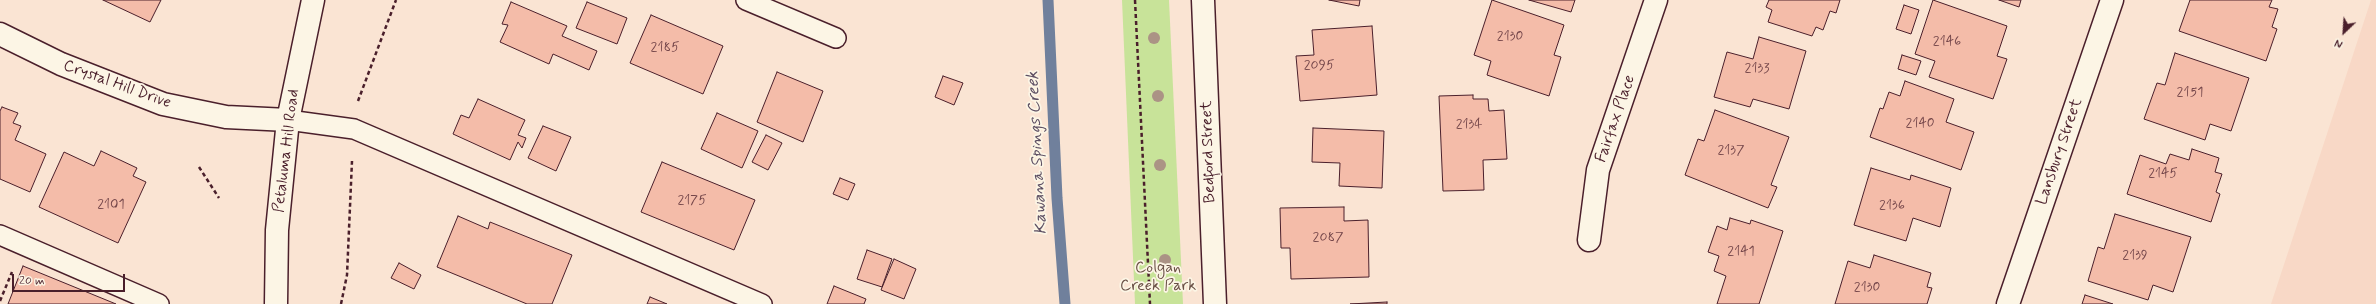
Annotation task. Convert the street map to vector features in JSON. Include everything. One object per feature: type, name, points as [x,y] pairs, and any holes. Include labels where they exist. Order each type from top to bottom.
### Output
[{"type":"street","name":"Petaluma Hill Road","points":[[276,304],[277,230],[288,120],[313,0]]},
{"type":"street","name":"Bedford Street","points":[[1203,0],[1215,304]]},
{"type":"street","name":"Fairfax Place","points":[[1589,240],[1598,170],[1656,0]]},
{"type":"street","name":"Lansbury Street","points":[[2008,304],[2112,0]]},
{"type":"street","name":"Crystal Hill Drive","points":[[0,34],[60,64],[163,104],[226,117],[288,120]]},
{"type":"lane","points":[[746,0],[836,38]]},
{"type":"lane","points":[[288,120],[354,129],[762,304]]},
{"type":"lane","points":[[0,236],[159,304]]},
{"type":"path","points":[[1135,0],[1150,304]]},
{"type":"path","points":[[199,167],[219,198]]},
{"type":"shaded area","points":[[2371,0],[2376,0],[2376,304],[2271,304]]},
{"type":"green space","name":"Colgan Creek Park","points":[[1122,0],[1169,0],[1183,304],[1135,304]]},
{"type":"building","points":[[103,0],[161,0],[150,22]]},
{"type":"building","points":[[1329,0],[1360,0],[1359,6]]},
{"type":"building","points":[[1492,0],[1564,25],[1554,55],[1561,57],[1549,96],[1487,75],[1491,61],[1474,55]]},
{"type":"building","points":[[1529,0],[1575,0],[1571,12]]},
{"type":"building","points":[[1769,0],[1840,0],[1836,13],[1830,11],[1823,30],[1816,27],[1812,36],[1768,22],[1772,10],[1766,7]]},
{"type":"building","points":[[1933,0],[2007,26],[1997,56],[2007,59],[1993,99],[1929,77],[1935,61],[1915,54]]},
{"type":"building","points":[[1999,0],[2021,0],[2019,7]]},
{"type":"building","points":[[2190,0],[2272,0],[2269,7],[2278,9],[2272,27],[2277,29],[2266,61],[2179,31]]},
{"type":"building","points":[[511,2],[567,26],[562,36],[597,51],[589,70],[553,54],[549,64],[500,42],[508,25],[502,24]]},
{"type":"building","points":[[587,2],[627,18],[617,44],[576,28]]},
{"type":"building","points":[[1904,5],[1919,10],[1911,34],[1896,29]]},
{"type":"building","points":[[651,15],[723,46],[703,94],[630,63]]},
{"type":"building","points":[[1372,26],[1377,95],[1300,101],[1296,56],[1314,55],[1312,30]]},
{"type":"building","points":[[1759,37],[1806,51],[1789,109],[1753,99],[1750,107],[1714,97],[1727,52],[1753,59]]},
{"type":"building","points":[[2175,53],[2249,78],[2231,131],[2210,124],[2205,140],[2144,119],[2157,83],[2165,85]]},
{"type":"building","points":[[1902,55],[1921,61],[1916,75],[1898,69]]},
{"type":"building","points":[[777,72],[823,91],[803,142],[757,122]]},
{"type":"building","points":[[943,76],[963,83],[954,105],[935,97]]},
{"type":"building","points":[[1905,81],[1954,99],[1946,122],[1974,132],[1961,170],[1870,137],[1880,108],[1883,109],[1889,92],[1900,96]]},
{"type":"building","points":[[1473,95],[1473,99],[1488,99],[1489,111],[1504,110],[1507,159],[1483,160],[1484,190],[1443,191],[1439,96]]},
{"type":"building","points":[[478,99],[525,120],[518,135],[526,138],[522,148],[518,142],[510,160],[453,134],[461,115],[469,118]]},
{"type":"building","points":[[2,107],[18,113],[13,123],[21,126],[15,140],[46,154],[30,192],[0,179],[0,111]]},
{"type":"building","points":[[1715,110],[1789,137],[1771,185],[1777,187],[1768,208],[1685,175],[1698,139],[1704,141]]},
{"type":"building","points":[[717,113],[758,131],[742,168],[701,149]]},
{"type":"building","points":[[543,126],[571,137],[556,171],[528,158]]},
{"type":"building","points":[[1313,128],[1384,131],[1382,188],[1339,186],[1340,163],[1312,162]]},
{"type":"building","points":[[766,135],[782,143],[768,170],[752,162]]},
{"type":"building","points":[[2192,149],[2219,158],[2215,172],[2222,174],[2216,192],[2220,194],[2211,222],[2127,194],[2140,155],[2166,164],[2170,154],[2189,160]]},
{"type":"building","points":[[101,151],[137,168],[133,176],[146,182],[118,243],[39,207],[64,152],[94,166]]},
{"type":"building","points":[[662,162],[755,200],[734,250],[641,212]]},
{"type":"building","points":[[1871,168],[1910,180],[1911,175],[1951,188],[1940,227],[1913,218],[1906,241],[1854,225]]},
{"type":"building","points":[[840,178],[855,184],[848,200],[833,194]]},
{"type":"building","points":[[1344,207],[1344,221],[1368,220],[1369,277],[1291,279],[1290,248],[1281,248],[1280,208]]},
{"type":"building","points":[[2115,214],[2191,237],[2173,292],[2153,285],[2148,300],[2088,281],[2098,247],[2104,249]]},
{"type":"building","points":[[458,216],[488,229],[490,222],[572,255],[552,304],[527,304],[437,267]]},
{"type":"building","points":[[1730,218],[1750,224],[1751,220],[1783,231],[1759,304],[1717,304],[1726,276],[1714,271],[1719,256],[1708,252],[1717,226],[1727,230]]},
{"type":"building","points":[[867,250],[892,259],[882,287],[857,279]]},
{"type":"building","points":[[1874,255],[1931,273],[1927,287],[1932,288],[1927,304],[1835,304],[1848,261],[1870,268]]},
{"type":"building","points":[[894,259],[916,269],[904,299],[881,290]]},
{"type":"building","points":[[399,263],[421,275],[414,289],[391,278]]},
{"type":"building","points":[[23,266],[116,304],[8,304]]},
{"type":"building","points":[[834,286],[866,299],[864,304],[827,304]]},
{"type":"building","points":[[2085,295],[2113,304],[2082,304]]},
{"type":"building","points":[[650,297],[667,304],[647,304]]},
{"type":"building","points":[[1387,302],[1387,304],[1350,304]]},
{"type":"waterway","name":"Kawana Spings Creek","points":[[1048,0],[1057,198],[1065,304]]}]
